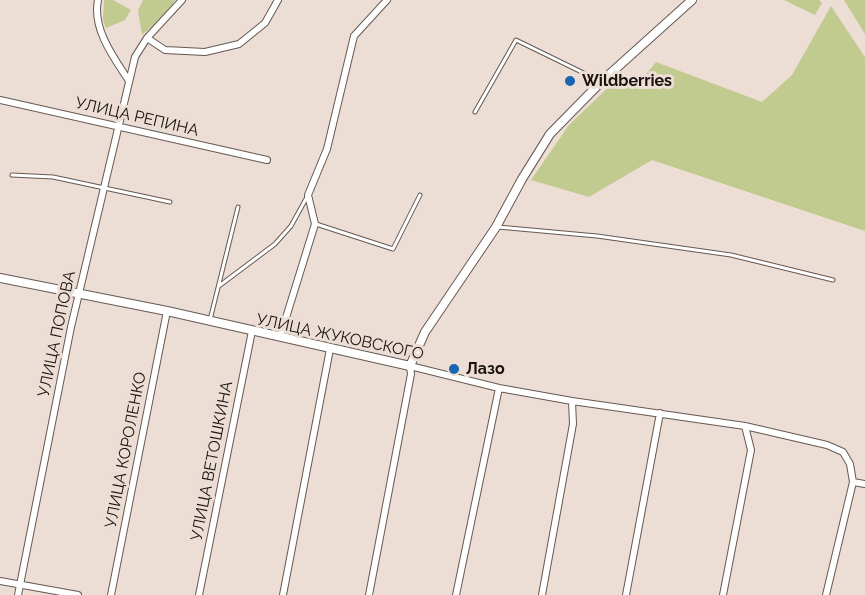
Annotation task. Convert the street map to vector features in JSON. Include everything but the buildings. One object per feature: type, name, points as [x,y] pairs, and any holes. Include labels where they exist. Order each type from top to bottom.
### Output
[{"type":"street","points":[[98,0],[96,10],[102,36],[129,81]]},
{"type":"street","name":"УЛИЦА ПОПОВА","points":[[18,595],[79,294],[135,57],[147,38],[182,0]]},
{"type":"street","points":[[147,38],[165,50],[205,52],[239,44],[265,23],[278,0]]},
{"type":"street","points":[[280,337],[315,224],[308,195],[327,149],[354,36],[387,0]]},
{"type":"street","points":[[369,595],[411,374],[410,366],[425,332],[496,227],[550,134],[602,81],[692,0]]},
{"type":"street","name":"УЛИЦА РЕПИНА","points":[[0,100],[267,160]]},
{"type":"street","name":"УЛИЦА ЖУКОВСКОГО","points":[[0,278],[167,311],[499,388],[745,426],[827,445],[843,452],[850,464],[853,482]]},
{"type":"street","name":"УЛИЦА КОРОЛЕНКО","points":[[111,595],[167,311]]},
{"type":"street","name":"УЛИЦА ВЕТОШКИНА","points":[[199,595],[252,331]]},
{"type":"street","points":[[283,595],[330,349]]},
{"type":"street","points":[[456,595],[499,388]]},
{"type":"street","points":[[542,595],[573,424],[572,401]]},
{"type":"street","points":[[626,595],[660,413]]},
{"type":"street","points":[[723,595],[751,450],[745,426]]},
{"type":"street","points":[[826,595],[853,482],[865,484]]},
{"type":"street","points":[[0,581],[78,595]]},
{"type":"lane","points":[[475,112],[516,40],[602,81]]},
{"type":"lane","points":[[12,175],[53,177],[170,202]]},
{"type":"lane","points":[[219,286],[275,244],[291,226],[308,195]]},
{"type":"lane","points":[[315,224],[393,249],[420,195]]},
{"type":"lane","points":[[210,321],[238,207]]},
{"type":"lane","points":[[496,227],[597,236],[731,255],[833,280]]},
{"type":"green space","points":[[104,0],[113,0],[131,10],[125,20],[106,28],[103,20]]},
{"type":"green space","points":[[143,0],[175,0],[165,15],[142,35],[138,10]]},
{"type":"green space","points":[[784,0],[819,0],[822,3],[815,15]]},
{"type":"green space","points":[[844,0],[865,0],[865,34]]},
{"type":"green space","points":[[831,6],[865,57],[865,231],[652,160],[589,197],[531,180],[569,125],[619,77],[639,83],[656,62],[762,102],[792,75]]},
{"type":"place","name":"Wildberries","points":[[570,81]]},
{"type":"place","name":"Лазо","points":[[454,369]]}]
